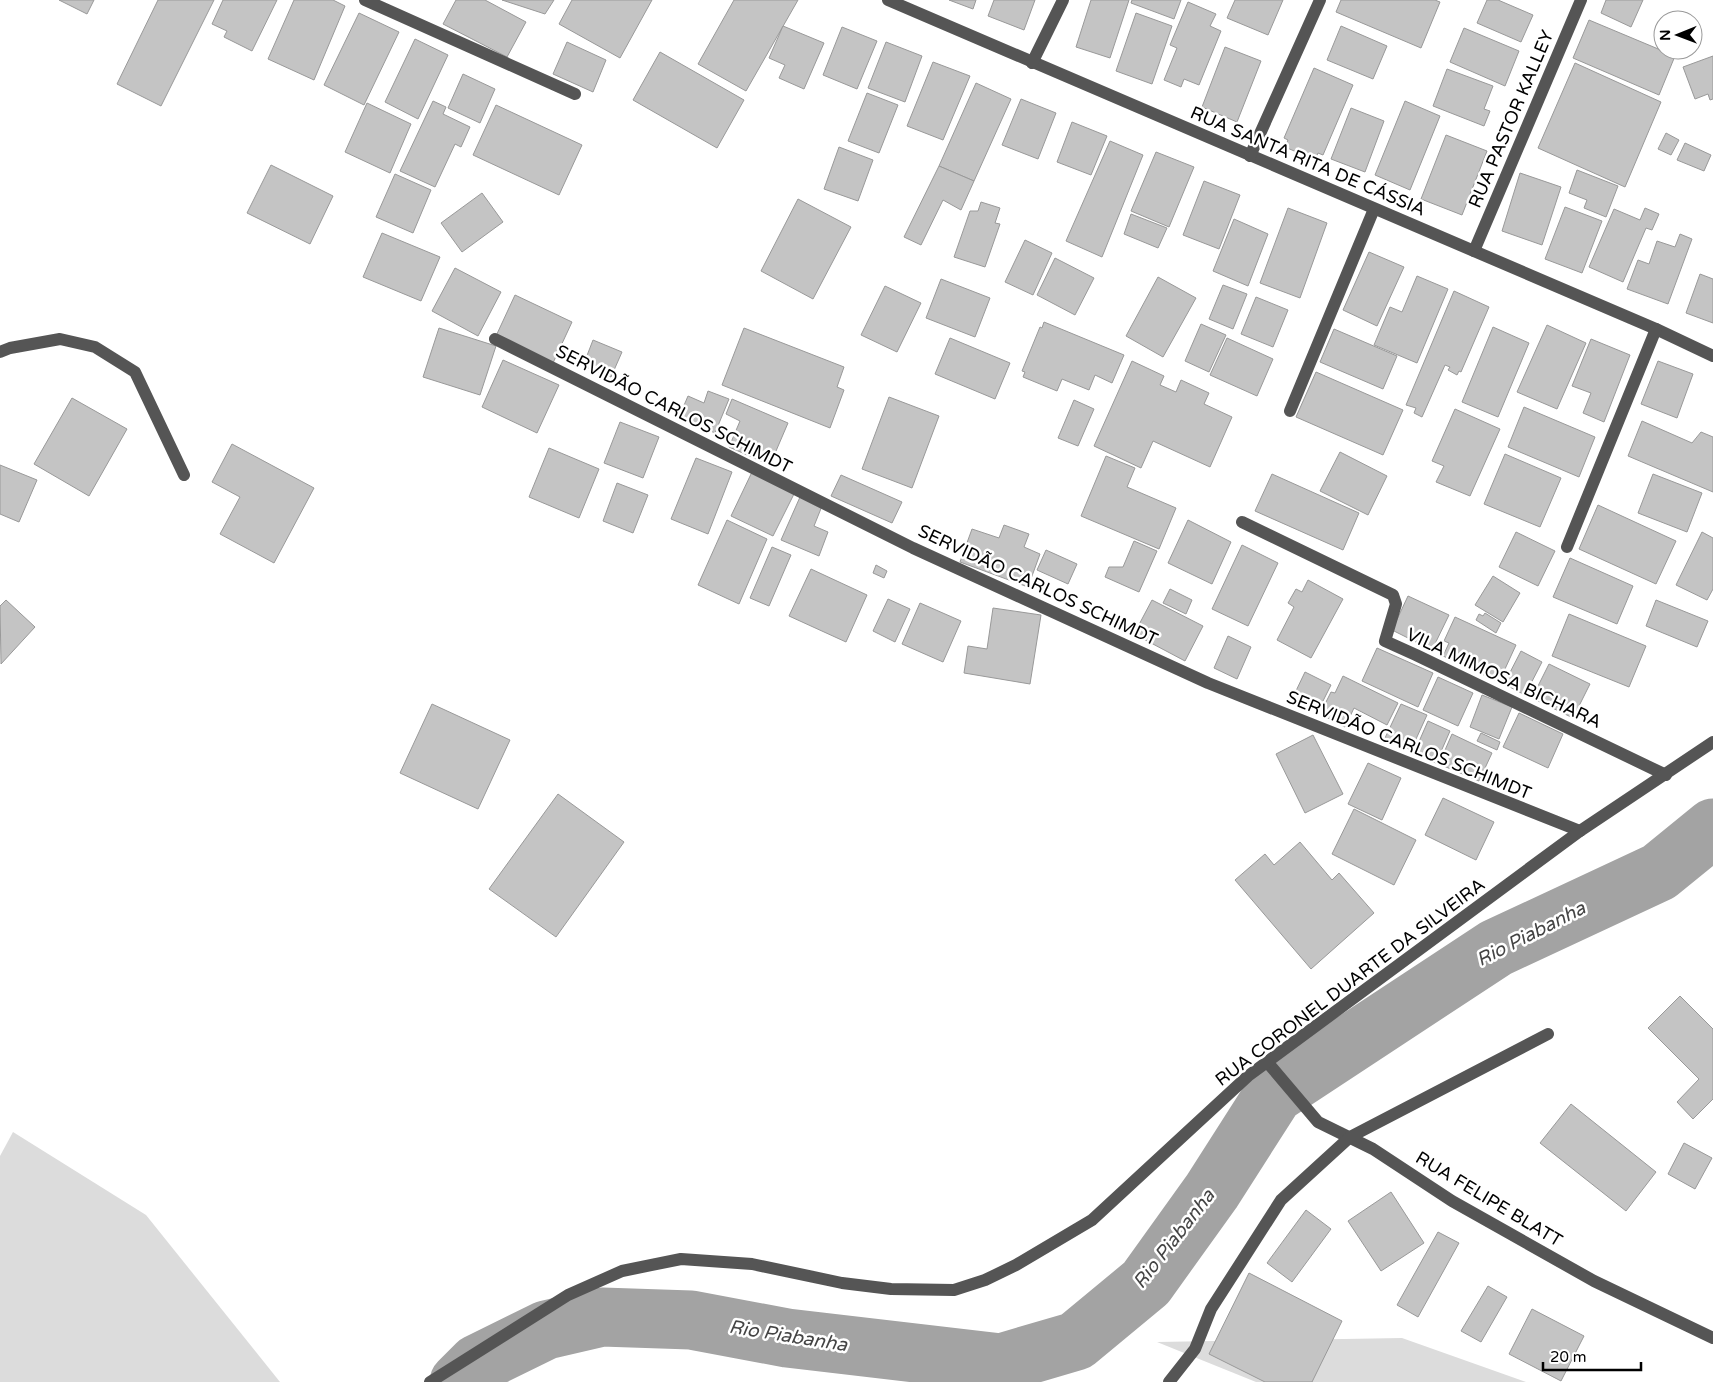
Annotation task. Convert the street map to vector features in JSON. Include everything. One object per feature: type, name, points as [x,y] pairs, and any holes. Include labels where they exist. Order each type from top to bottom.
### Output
[{"type":"street","points":[[365,0],[575,94]]},
{"type":"street","name":"RUA SANTA RITA DE CÁSSIA","points":[[888,0],[1656,329],[1713,356]]},
{"type":"street","points":[[1032,63],[1063,0]]},
{"type":"street","points":[[1250,156],[1320,0]]},
{"type":"street","name":"RUA PASTOR KALLEY","points":[[1474,251],[1581,0]]},
{"type":"street","points":[[1290,410],[1374,209]]},
{"type":"street","points":[[1567,547],[1656,329]]},
{"type":"street","points":[[0,352],[10,348],[60,339],[96,347],[135,372],[184,475]]},
{"type":"street","name":"SERVIDÃO CARLOS SCHIMDT","points":[[495,339],[913,548],[1200,679],[1580,831]]},
{"type":"street","name":"VILA MIMOSA BICHARA","points":[[1242,522],[1393,595],[1396,604],[1385,640],[1392,645],[1416,654],[1666,775]]},
{"type":"street","name":"RUA CORONEL DUARTE DA SILVEIRA","points":[[434,1381],[568,1295],[622,1271],[681,1259],[752,1264],[842,1284],[891,1289],[954,1290],[985,1280],[1016,1265],[1092,1220],[1248,1076],[1271,1067],[1580,831],[1713,742]]},
{"type":"street","points":[[1169,1382],[1195,1349],[1211,1309],[1281,1200],[1350,1137],[1548,1034]]},
{"type":"street","name":"RUA FELIPE BLATT","points":[[1271,1067],[1318,1122],[1350,1137],[1495,1226],[1594,1281],[1713,1338]]},
{"type":"shaded area","points":[[13,1132],[146,1215],[280,1382],[0,1382],[0,1156]]},
{"type":"shaded area","points":[[1402,1338],[1526,1382],[1256,1382],[1157,1342]]},
{"type":"building","points":[[59,0],[94,0],[87,14]]},
{"type":"building","points":[[158,0],[214,0],[161,106],[117,84]]},
{"type":"building","points":[[223,0],[277,0],[252,51],[224,37],[227,31],[212,24]]},
{"type":"building","points":[[294,0],[333,0],[345,6],[314,80],[268,59]]},
{"type":"building","points":[[456,0],[485,0],[526,22],[507,57],[443,24]]},
{"type":"building","points":[[502,0],[554,0],[545,14]]},
{"type":"building","points":[[572,0],[652,0],[620,58],[559,24]]},
{"type":"building","points":[[734,0],[798,0],[746,91],[698,64]]},
{"type":"building","points":[[949,0],[976,0],[973,9]]},
{"type":"building","points":[[994,0],[1035,0],[1024,30],[988,16]]},
{"type":"building","points":[[1091,0],[1129,0],[1110,58],[1076,47]]},
{"type":"building","points":[[1132,0],[1181,0],[1174,19],[1131,3]]},
{"type":"building","points":[[1235,0],[1283,0],[1268,35],[1227,18]]},
{"type":"building","points":[[1341,0],[1435,0],[1440,2],[1421,48],[1336,12]]},
{"type":"building","points":[[1487,0],[1498,0],[1533,15],[1521,42],[1477,23]]},
{"type":"building","points":[[1606,0],[1643,0],[1631,27],[1601,13]]},
{"type":"building","points":[[1188,2],[1216,14],[1210,26],[1221,31],[1199,85],[1184,79],[1181,87],[1164,80],[1177,48],[1170,45]]},
{"type":"building","points":[[359,13],[399,32],[364,105],[324,85]]},
{"type":"building","points":[[1136,13],[1172,26],[1152,84],[1116,71]]},
{"type":"building","points":[[1589,20],[1653,47],[1653,60],[1673,60],[1659,95],[1573,58]]},
{"type":"building","points":[[783,26],[824,43],[804,89],[779,78],[785,65],[769,58]]},
{"type":"building","points":[[1341,26],[1387,46],[1373,79],[1327,60]]},
{"type":"building","points":[[842,27],[877,41],[857,89],[823,75]]},
{"type":"building","points":[[1464,28],[1519,51],[1505,86],[1450,62]]},
{"type":"building","points":[[415,39],[448,55],[418,119],[385,102]]},
{"type":"building","points":[[567,42],[606,60],[593,92],[553,74]]},
{"type":"building","points":[[886,42],[922,56],[905,102],[868,88]]},
{"type":"building","points":[[1225,47],[1261,61],[1237,122],[1202,107]]},
{"type":"building","points":[[660,52],[744,100],[717,148],[633,100]]},
{"type":"building","points":[[1713,56],[1713,99],[1710,100],[1708,94],[1695,99],[1683,67]]},
{"type":"building","points":[[933,62],[970,76],[943,140],[907,126]]},
{"type":"building","points":[[1575,63],[1661,102],[1625,187],[1538,148]]},
{"type":"building","points":[[1314,68],[1353,85],[1323,155],[1318,153],[1315,160],[1285,147],[1288,140],[1284,138]]},
{"type":"building","points":[[1447,69],[1493,86],[1484,109],[1490,111],[1484,126],[1433,106]]},
{"type":"building","points":[[463,74],[495,89],[480,123],[448,108]]},
{"type":"building","points":[[976,83],[1011,99],[974,181],[939,166]]},
{"type":"building","points":[[867,93],[898,105],[879,153],[848,141]]},
{"type":"building","points":[[1021,99],[1056,113],[1038,159],[1002,145]]},
{"type":"building","points":[[433,101],[446,107],[443,114],[470,127],[461,147],[455,144],[435,187],[400,171]]},
{"type":"building","points":[[1405,101],[1440,116],[1410,190],[1375,175]]},
{"type":"building","points":[[367,103],[411,124],[390,173],[345,152]]},
{"type":"building","points":[[496,105],[582,145],[559,195],[473,155]]},
{"type":"building","points":[[1351,108],[1384,121],[1365,172],[1331,159]]},
{"type":"building","points":[[1072,122],[1107,136],[1091,175],[1057,162]]},
{"type":"building","points":[[1666,133],[1679,140],[1671,155],[1658,149]]},
{"type":"building","points":[[1446,135],[1487,151],[1462,215],[1421,199]]},
{"type":"building","points":[[1110,141],[1143,155],[1102,257],[1066,241]]},
{"type":"building","points":[[1685,143],[1711,155],[1704,171],[1677,160]]},
{"type":"building","points":[[839,147],[873,160],[858,201],[824,189]]},
{"type":"building","points":[[1156,152],[1194,167],[1169,227],[1131,211]]},
{"type":"building","points":[[271,165],[333,196],[310,244],[247,213]]},
{"type":"building","points":[[939,166],[974,181],[961,210],[943,200],[921,245],[904,237]]},
{"type":"building","points":[[1577,170],[1618,186],[1606,217],[1584,208],[1587,200],[1569,193]]},
{"type":"building","points":[[1520,173],[1561,187],[1542,245],[1502,231]]},
{"type":"building","points":[[395,174],[431,190],[413,233],[376,217]]},
{"type":"building","points":[[1204,181],[1240,195],[1219,249],[1183,235]]},
{"type":"building","points":[[482,193],[503,222],[462,252],[441,223]]},
{"type":"building","points":[[798,199],[851,227],[813,299],[761,271]]},
{"type":"building","points":[[981,202],[1000,208],[995,223],[1000,224],[985,267],[954,257],[970,211],[978,211]]},
{"type":"building","points":[[1565,207],[1602,221],[1582,273],[1545,259]]},
{"type":"building","points":[[1288,208],[1327,223],[1300,298],[1260,283]]},
{"type":"building","points":[[1645,208],[1659,214],[1652,230],[1646,228],[1623,282],[1589,267],[1614,209],[1640,220]]},
{"type":"building","points":[[1131,214],[1167,228],[1158,248],[1124,234]]},
{"type":"building","points":[[1234,219],[1268,234],[1248,286],[1213,271]]},
{"type":"building","points":[[382,233],[440,257],[421,301],[363,277]]},
{"type":"building","points":[[1680,234],[1692,239],[1668,304],[1627,289],[1638,260],[1649,264],[1657,241],[1675,247]]},
{"type":"building","points":[[1025,240],[1052,253],[1033,295],[1005,282]]},
{"type":"building","points":[[1369,252],[1404,267],[1377,326],[1343,310]]},
{"type":"building","points":[[1055,258],[1094,278],[1075,315],[1037,295]]},
{"type":"building","points":[[455,268],[501,292],[478,336],[432,311]]},
{"type":"building","points":[[1700,274],[1713,279],[1713,323],[1686,313]]},
{"type":"building","points":[[1417,276],[1448,289],[1417,363],[1374,345],[1390,307],[1402,312]]},
{"type":"building","points":[[1158,277],[1196,298],[1163,357],[1126,336]]},
{"type":"building","points":[[941,279],[990,298],[975,337],[926,318]]},
{"type":"building","points":[[1223,285],[1247,294],[1233,329],[1209,319]]},
{"type":"building","points":[[885,286],[921,303],[897,352],[861,335]]},
{"type":"building","points":[[1454,291],[1489,307],[1461,372],[1459,371],[1457,375],[1448,370],[1450,367],[1445,365],[1422,417],[1414,413],[1416,408],[1406,405]]},
{"type":"building","points":[[515,295],[572,322],[553,363],[496,336]]},
{"type":"building","points":[[1256,297],[1288,310],[1273,347],[1241,334]]},
{"type":"building","points":[[1044,322],[1124,355],[1112,383],[1095,375],[1089,390],[1062,379],[1057,391],[1023,377],[1025,372],[1022,371],[1040,327],[1042,328]]},
{"type":"building","points":[[1201,324],[1226,335],[1209,372],[1185,361]]},
{"type":"building","points":[[1547,325],[1586,343],[1557,409],[1517,392]]},
{"type":"building","points":[[1493,327],[1529,343],[1498,417],[1462,402]]},
{"type":"building","points":[[439,328],[496,346],[480,395],[423,377]]},
{"type":"building","points":[[744,328],[844,367],[837,387],[844,390],[830,428],[722,385]]},
{"type":"building","points":[[1334,329],[1397,356],[1383,389],[1320,362]]},
{"type":"building","points":[[950,338],[1010,363],[995,399],[935,374]]},
{"type":"building","points":[[1227,338],[1273,359],[1257,396],[1210,375]]},
{"type":"building","points":[[1591,339],[1630,355],[1604,422],[1583,413],[1591,393],[1572,386]]},
{"type":"building","points":[[593,340],[622,352],[611,377],[583,366]]},
{"type":"building","points":[[503,360],[559,385],[537,433],[482,407]]},
{"type":"building","points":[[1132,361],[1164,376],[1160,385],[1176,392],[1181,380],[1209,393],[1204,404],[1232,417],[1210,467],[1153,441],[1141,468],[1094,446]]},
{"type":"building","points":[[1658,361],[1693,374],[1677,418],[1641,404]]},
{"type":"building","points":[[1316,372],[1403,410],[1383,455],[1296,417]]},
{"type":"building","points":[[708,391],[729,399],[715,433],[679,417],[688,396],[704,403]]},
{"type":"building","points":[[889,397],[939,416],[912,488],[862,469]]},
{"type":"building","points":[[72,398],[127,429],[89,496],[34,464]]},
{"type":"building","points":[[732,399],[788,423],[770,465],[729,447],[740,421],[726,414]]},
{"type":"building","points":[[1074,400],[1094,409],[1078,446],[1058,438]]},
{"type":"building","points":[[1524,407],[1595,437],[1579,477],[1508,447]]},
{"type":"building","points":[[1455,409],[1500,429],[1470,496],[1436,482],[1444,466],[1432,461]]},
{"type":"building","points":[[1642,421],[1692,443],[1701,432],[1713,437],[1713,492],[1628,456]]},
{"type":"building","points":[[620,422],[659,437],[643,478],[604,463]]},
{"type":"building","points":[[232,444],[314,488],[274,563],[220,534],[240,497],[212,482]]},
{"type":"building","points":[[549,448],[599,469],[579,518],[529,497]]},
{"type":"building","points":[[1340,452],[1387,476],[1368,515],[1320,491]]},
{"type":"building","points":[[1505,454],[1561,478],[1540,527],[1484,504]]},
{"type":"building","points":[[1106,456],[1135,468],[1127,487],[1176,508],[1159,549],[1081,516]]},
{"type":"building","points":[[696,458],[732,472],[708,534],[671,519]]},
{"type":"building","points":[[0,465],[37,480],[19,522],[0,514]]},
{"type":"building","points":[[752,472],[794,494],[773,536],[731,516]]},
{"type":"building","points":[[1272,474],[1359,513],[1343,550],[1255,511]]},
{"type":"building","points":[[1653,474],[1702,493],[1687,532],[1638,513]]},
{"type":"building","points":[[841,475],[902,502],[892,523],[831,496]]},
{"type":"building","points":[[617,483],[648,495],[633,533],[603,521]]},
{"type":"building","points":[[800,497],[822,506],[814,526],[828,532],[819,556],[781,540]]},
{"type":"building","points":[[1598,505],[1676,541],[1656,584],[1579,549]]},
{"type":"building","points":[[727,520],[767,539],[739,604],[698,585]]},
{"type":"building","points":[[1188,520],[1231,542],[1212,584],[1168,563]]},
{"type":"building","points":[[1004,525],[1029,534],[1024,547],[1040,554],[1028,587],[960,562],[972,529],[999,538]]},
{"type":"building","points":[[1516,532],[1555,551],[1538,586],[1499,567]]},
{"type":"building","points":[[1702,532],[1713,538],[1713,589],[1707,600],[1676,585]]},
{"type":"building","points":[[1134,541],[1157,551],[1139,592],[1105,577],[1109,567],[1123,567]]},
{"type":"building","points":[[1242,545],[1278,563],[1248,626],[1212,609]]},
{"type":"building","points":[[772,547],[791,555],[769,606],[750,598]]},
{"type":"building","points":[[1046,550],[1077,564],[1068,584],[1037,570]]},
{"type":"building","points":[[1570,558],[1633,586],[1617,624],[1553,597]]},
{"type":"building","points":[[876,565],[887,571],[884,578],[873,573]]},
{"type":"building","points":[[811,569],[867,595],[846,642],[789,616]]},
{"type":"building","points":[[1493,576],[1520,593],[1503,622],[1475,605]]},
{"type":"building","points":[[1308,580],[1343,599],[1311,658],[1277,640],[1294,607],[1288,603],[1296,589],[1302,592]]},
{"type":"building","points":[[1170,589],[1192,600],[1186,614],[1163,603]]},
{"type":"building","points":[[1408,596],[1449,615],[1432,650],[1392,630]]},
{"type":"building","points":[[888,599],[910,609],[895,642],[873,631]]},
{"type":"building","points":[[6,600],[35,627],[1,664],[0,606]]},
{"type":"building","points":[[1152,600],[1203,626],[1185,661],[1134,634]]},
{"type":"building","points":[[1656,600],[1708,621],[1697,647],[1646,626]]},
{"type":"building","points":[[920,603],[961,621],[943,662],[902,644]]},
{"type":"building","points":[[993,608],[1041,615],[1030,684],[964,673],[968,646],[987,649]]},
{"type":"building","points":[[1485,613],[1501,623],[1496,633],[1476,620],[1479,614],[1483,616]]},
{"type":"building","points":[[1569,614],[1646,646],[1629,687],[1552,656]]},
{"type":"building","points":[[1455,617],[1516,645],[1499,682],[1443,656],[1449,643],[1444,641]]},
{"type":"building","points":[[1228,636],[1251,647],[1237,679],[1214,668]]},
{"type":"building","points":[[1377,648],[1433,673],[1418,707],[1362,681]]},
{"type":"building","points":[[1521,651],[1542,662],[1525,695],[1504,684]]},
{"type":"building","points":[[1549,664],[1590,684],[1573,718],[1532,698]]},
{"type":"building","points":[[1305,672],[1331,685],[1320,707],[1294,695]]},
{"type":"building","points":[[1343,676],[1398,703],[1387,725],[1354,708],[1345,727],[1324,716],[1327,710],[1323,708],[1331,692],[1335,693]]},
{"type":"building","points":[[1438,677],[1473,693],[1458,726],[1423,710]]},
{"type":"building","points":[[1482,695],[1512,707],[1499,739],[1470,727]]},
{"type":"building","points":[[432,704],[510,740],[478,809],[400,773]]},
{"type":"building","points":[[1401,704],[1427,715],[1411,750],[1385,738]]},
{"type":"building","points":[[1519,713],[1563,734],[1548,768],[1503,747]]},
{"type":"building","points":[[1428,721],[1450,731],[1436,763],[1414,753]]},
{"type":"building","points":[[1481,733],[1500,742],[1497,750],[1477,741]]},
{"type":"building","points":[[1452,734],[1492,753],[1479,781],[1439,764]]},
{"type":"building","points":[[1313,735],[1343,794],[1305,813],[1276,754]]},
{"type":"building","points":[[1368,763],[1401,778],[1382,820],[1348,804]]},
{"type":"building","points":[[558,794],[624,842],[556,937],[489,889]]},
{"type":"building","points":[[1443,798],[1494,822],[1476,860],[1425,835]]},
{"type":"building","points":[[1354,809],[1416,840],[1394,885],[1332,854]]},
{"type":"building","points":[[1300,842],[1332,880],[1339,873],[1374,913],[1311,969],[1235,880],[1265,854],[1274,865]]},
{"type":"building","points":[[1680,996],[1713,1029],[1713,1099],[1693,1119],[1677,1102],[1699,1079],[1648,1028]]},
{"type":"building","points":[[1571,1104],[1656,1172],[1626,1211],[1540,1143]]},
{"type":"building","points":[[1684,1143],[1712,1158],[1695,1189],[1668,1174]]},
{"type":"building","points":[[1391,1192],[1424,1243],[1381,1271],[1348,1221]]},
{"type":"building","points":[[1306,1210],[1331,1229],[1292,1282],[1267,1263]]},
{"type":"building","points":[[1438,1232],[1459,1243],[1418,1317],[1397,1305]]},
{"type":"building","points":[[1249,1273],[1342,1321],[1312,1382],[1265,1382],[1209,1354]]},
{"type":"building","points":[[1488,1286],[1507,1297],[1481,1342],[1461,1331]]},
{"type":"building","points":[[1532,1309],[1584,1336],[1561,1381],[1509,1354]]},
{"type":"waterway","name":"Rio Piabanha","points":[[459,1382],[477,1364],[546,1330],[602,1317],[691,1320],[787,1338],[1001,1363],[1076,1341],[1146,1283],[1212,1191],[1274,1094],[1496,948],[1659,872],[1713,828]]}]
